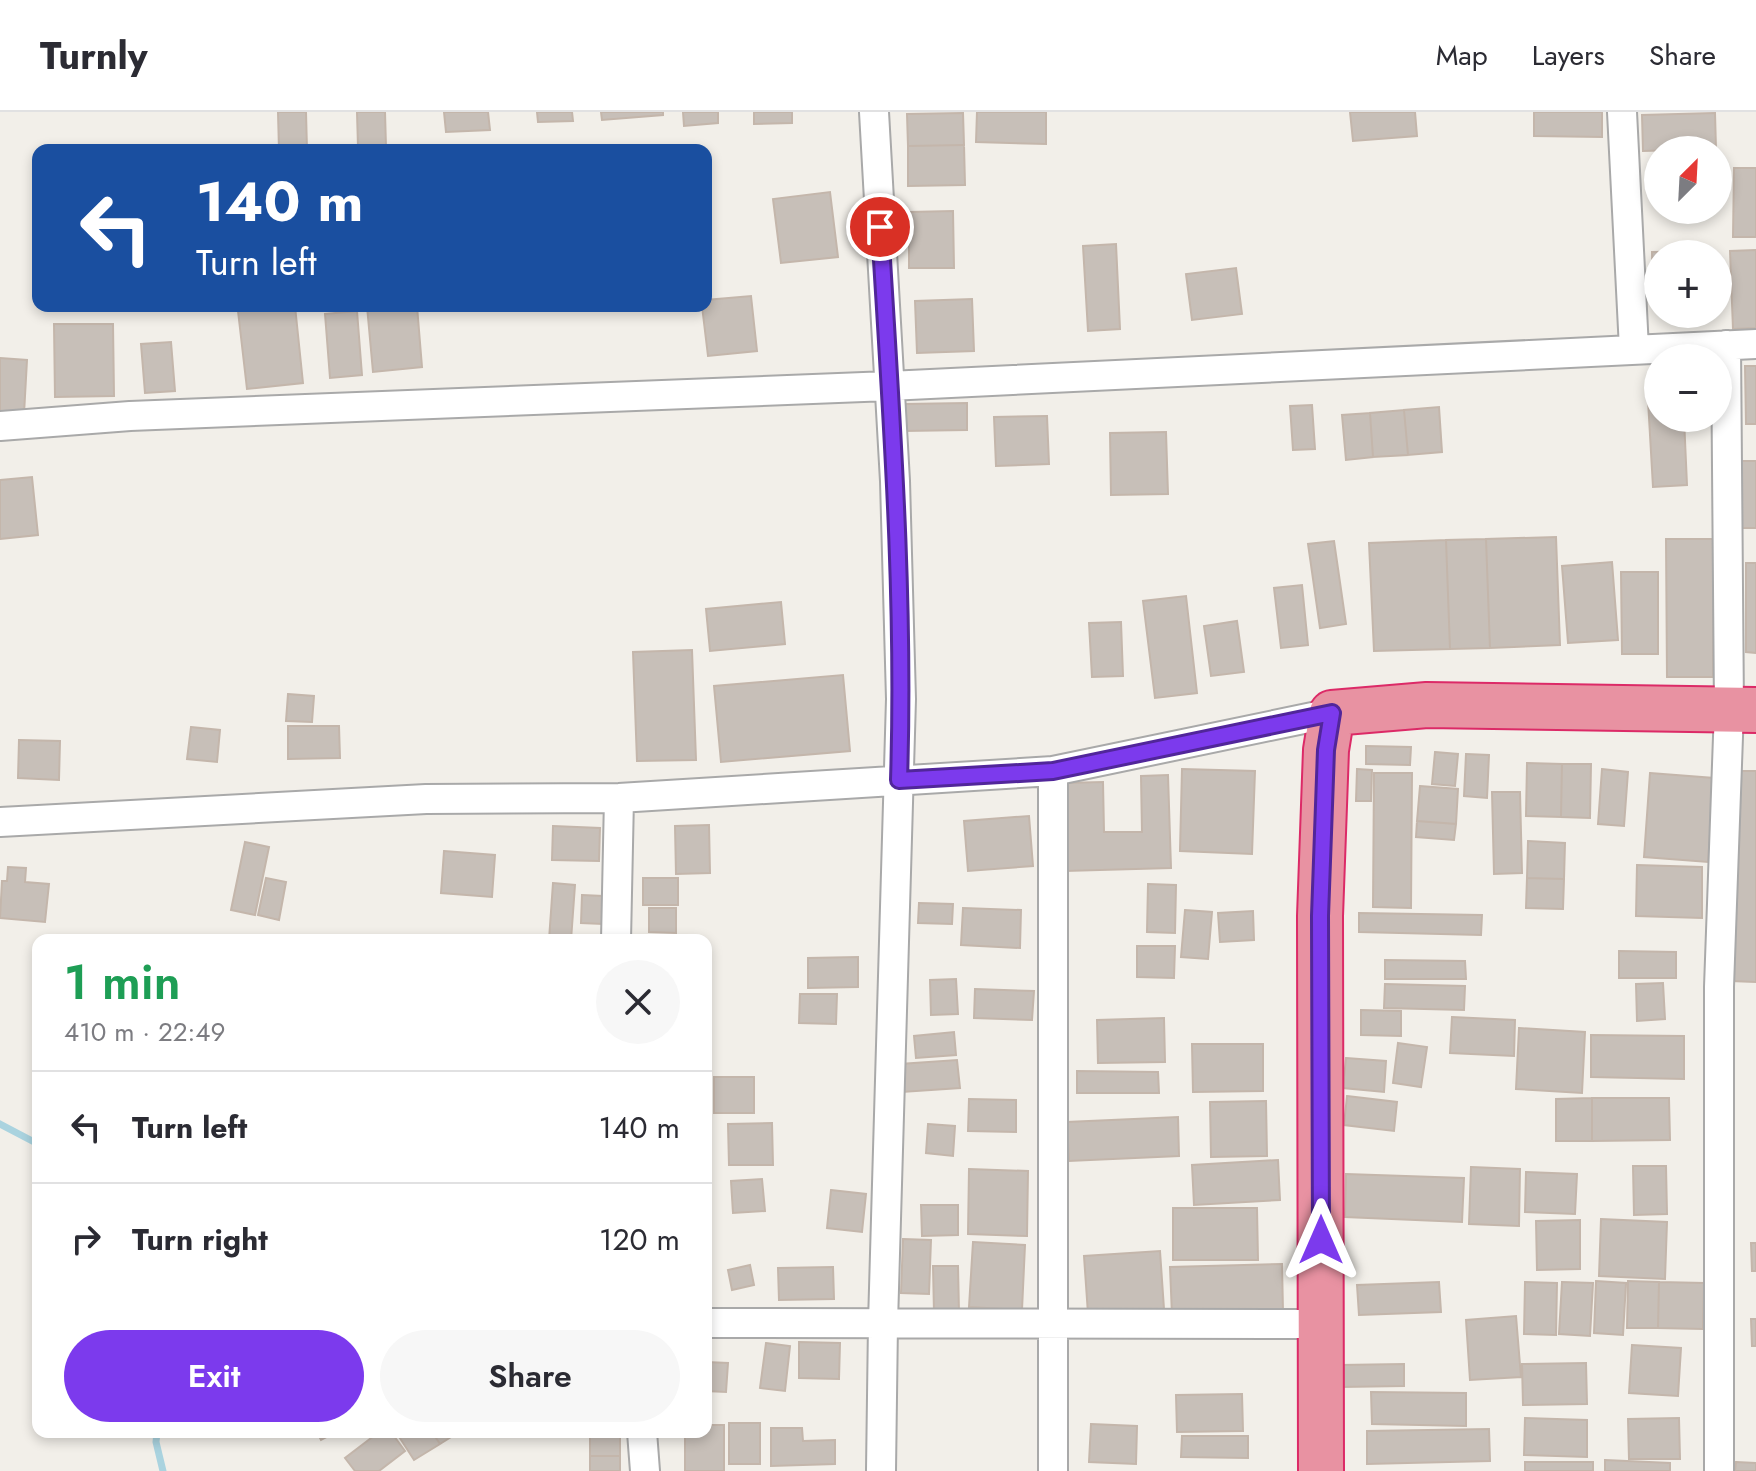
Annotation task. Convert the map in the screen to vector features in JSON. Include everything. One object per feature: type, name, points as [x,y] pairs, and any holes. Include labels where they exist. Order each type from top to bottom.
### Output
[{"type":"highway","points":[[1321,1471],[1320,916],[1326,750],[1332,713],[1427,705],[1742,710]]},
{"type":"street","points":[[874,112],[900,641],[881,1471]]},
{"type":"street","points":[[1622,112],[1634,349]]},
{"type":"street","points":[[1732,345],[1756,344]]},
{"type":"street","points":[[0,426],[130,416],[889,386],[1644,349]]},
{"type":"street","points":[[1719,1471],[1719,987],[1742,710],[1730,432]]},
{"type":"street","points":[[0,822],[426,799],[619,798],[1053,771],[1332,713]]},
{"type":"street","points":[[1053,771],[1053,1471]]},
{"type":"street","points":[[616,934],[619,798]]},
{"type":"street","points":[[712,1323],[1321,1324]]},
{"type":"street","points":[[642,1438],[645,1471]]},
{"type":"building","points":[[278,112],[306,112],[307,144],[279,144]]},
{"type":"building","points":[[357,112],[385,112],[386,144],[358,144]]},
{"type":"building","points":[[444,112],[488,112],[490,130],[446,132]]},
{"type":"building","points":[[537,112],[572,112],[573,121],[538,122]]},
{"type":"building","points":[[601,112],[663,112],[663,115],[602,120]]},
{"type":"building","points":[[683,112],[718,112],[718,123],[684,126]]},
{"type":"building","points":[[754,112],[792,112],[792,123],[754,124]]},
{"type":"building","points":[[977,112],[1046,112],[1046,144],[976,142]]},
{"type":"building","points":[[1350,112],[1415,112],[1417,136],[1353,141]]},
{"type":"building","points":[[1534,112],[1602,112],[1602,137],[1534,136]]},
{"type":"building","points":[[963,113],[964,145],[908,146],[907,114]]},
{"type":"building","points":[[1715,113],[1716,136],[1644,136],[1643,151],[1642,115]]},
{"type":"building","points":[[964,145],[965,185],[908,186],[908,146]]},
{"type":"building","points":[[1734,168],[1756,168],[1756,237],[1733,237]]},
{"type":"building","points":[[830,192],[838,257],[781,263],[773,199]]},
{"type":"building","points":[[953,211],[954,268],[909,268],[909,212]]},
{"type":"building","points":[[1116,244],[1120,329],[1088,331],[1083,246]]},
{"type":"building","points":[[1756,250],[1756,328],[1733,329],[1732,251]]},
{"type":"building","points":[[1236,268],[1242,314],[1192,320],[1186,274]]},
{"type":"building","points":[[751,296],[757,351],[708,356],[703,312],[712,312],[712,299]]},
{"type":"building","points":[[972,299],[974,351],[917,353],[915,301]]},
{"type":"building","points":[[238,312],[296,312],[303,383],[247,389]]},
{"type":"building","points":[[357,312],[362,375],[330,378],[325,314]]},
{"type":"building","points":[[368,312],[417,312],[422,367],[373,372]]},
{"type":"building","points":[[54,324],[113,324],[114,396],[55,397]]},
{"type":"building","points":[[171,342],[175,391],[145,393],[141,344]]},
{"type":"building","points":[[0,358],[27,360],[24,414],[0,412]]},
{"type":"building","points":[[1745,366],[1756,366],[1756,424],[1746,424]]},
{"type":"building","points":[[967,403],[967,430],[904,431],[904,404]]},
{"type":"building","points":[[1312,405],[1315,449],[1293,450],[1290,406]]},
{"type":"building","points":[[1439,407],[1442,452],[1408,455],[1404,410]]},
{"type":"building","points":[[1404,410],[1408,455],[1373,457],[1370,413]]},
{"type":"building","points":[[1370,413],[1373,457],[1346,460],[1342,415]]},
{"type":"building","points":[[1047,416],[1049,464],[996,466],[994,417]]},
{"type":"building","points":[[1166,432],[1168,494],[1111,495],[1110,433]]},
{"type":"building","points":[[1650,432],[1685,432],[1687,485],[1653,487]]},
{"type":"building","points":[[1741,461],[1756,461],[1756,528],[1741,528]]},
{"type":"building","points":[[32,477],[38,535],[0,539],[0,480]]},
{"type":"building","points":[[1556,537],[1560,645],[1490,648],[1486,539]]},
{"type":"building","points":[[1486,539],[1490,648],[1450,649],[1446,540]]},
{"type":"building","points":[[1666,539],[1713,539],[1713,677],[1667,677]]},
{"type":"building","points":[[1446,540],[1450,649],[1374,651],[1369,543]]},
{"type":"building","points":[[1334,541],[1346,624],[1320,628],[1308,544]]},
{"type":"building","points":[[1612,562],[1618,640],[1568,643],[1562,566]]},
{"type":"building","points":[[1746,563],[1756,563],[1756,653],[1746,652]]},
{"type":"building","points":[[1621,572],[1658,572],[1658,654],[1622,654]]},
{"type":"building","points":[[1302,585],[1308,645],[1281,648],[1274,588]]},
{"type":"building","points":[[1186,596],[1197,693],[1155,698],[1143,601]]},
{"type":"building","points":[[781,602],[785,644],[710,651],[706,609]]},
{"type":"building","points":[[1237,621],[1244,672],[1211,676],[1204,626]]},
{"type":"building","points":[[1121,622],[1123,676],[1092,677],[1089,623]]},
{"type":"building","points":[[692,650],[696,760],[637,761],[633,652]]},
{"type":"building","points":[[843,675],[850,751],[721,762],[714,686]]},
{"type":"building","points":[[288,694],[314,696],[312,722],[286,721]]},
{"type":"building","points":[[288,726],[339,726],[340,758],[288,759]]},
{"type":"building","points":[[191,727],[220,730],[217,762],[187,759]]},
{"type":"building","points":[[19,740],[60,741],[59,780],[18,778]]},
{"type":"building","points":[[1366,746],[1411,747],[1410,765],[1366,764]]},
{"type":"building","points":[[1435,752],[1458,754],[1455,786],[1432,784]]},
{"type":"building","points":[[1466,754],[1489,755],[1487,798],[1464,796]]},
{"type":"building","points":[[1527,763],[1562,764],[1561,817],[1526,816]]},
{"type":"building","points":[[1562,764],[1591,764],[1590,818],[1561,817]]},
{"type":"building","points":[[1182,769],[1255,771],[1252,854],[1180,851]]},
{"type":"building","points":[[1357,769],[1372,770],[1371,801],[1356,801]]},
{"type":"building","points":[[1602,769],[1628,772],[1624,826],[1598,824]]},
{"type":"building","points":[[1737,771],[1756,771],[1756,982],[1731,981]]},
{"type":"building","points":[[1374,773],[1412,773],[1411,908],[1373,907]]},
{"type":"building","points":[[1650,773],[1714,778],[1708,862],[1644,857]]},
{"type":"building","points":[[1168,775],[1171,868],[1065,871],[1063,783],[1103,782],[1104,832],[1142,832],[1141,776]]},
{"type":"building","points":[[1420,786],[1458,789],[1456,824],[1417,821]]},
{"type":"building","points":[[1492,792],[1520,792],[1522,873],[1494,874]]},
{"type":"building","points":[[1029,816],[1033,866],[968,871],[964,821]]},
{"type":"building","points":[[1417,821],[1456,824],[1454,840],[1416,837]]},
{"type":"building","points":[[709,825],[710,873],[676,874],[675,826]]},
{"type":"building","points":[[553,826],[600,828],[599,861],[552,860]]},
{"type":"building","points":[[1528,841],[1565,843],[1564,879],[1527,878]]},
{"type":"building","points":[[245,842],[269,847],[255,915],[231,910]]},
{"type":"building","points":[[444,851],[495,855],[492,897],[441,893]]},
{"type":"building","points":[[1637,865],[1702,867],[1702,918],[1636,916]]},
{"type":"building","points":[[8,867],[26,868],[25,882],[49,884],[45,922],[0,918],[2,881],[7,881]]},
{"type":"building","points":[[266,878],[286,882],[279,920],[258,915]]},
{"type":"building","points":[[643,878],[678,878],[678,905],[643,905]]},
{"type":"building","points":[[1527,878],[1564,879],[1563,909],[1526,908]]},
{"type":"building","points":[[553,883],[575,885],[571,934],[549,934]]},
{"type":"building","points":[[1148,884],[1176,885],[1175,933],[1147,932]]},
{"type":"building","points":[[582,895],[603,896],[603,924],[581,923]]},
{"type":"building","points":[[919,903],[953,904],[952,924],[918,923]]},
{"type":"building","points":[[649,908],[676,908],[676,933],[649,932]]},
{"type":"building","points":[[963,908],[1021,910],[1020,948],[961,945]]},
{"type":"building","points":[[1185,910],[1212,912],[1208,959],[1181,957]]},
{"type":"building","points":[[1253,911],[1254,940],[1220,942],[1218,913]]},
{"type":"building","points":[[1359,913],[1482,915],[1481,935],[1359,932]]},
{"type":"building","points":[[1137,946],[1175,946],[1174,978],[1137,977]]},
{"type":"building","points":[[1619,951],[1676,952],[1676,978],[1619,978]]},
{"type":"building","points":[[858,957],[858,987],[808,988],[808,958]]},
{"type":"building","points":[[1385,960],[1465,961],[1466,979],[1385,979]]},
{"type":"building","points":[[956,979],[958,1014],[931,1015],[930,980]]},
{"type":"building","points":[[1663,983],[1665,1019],[1637,1021],[1636,984]]},
{"type":"building","points":[[1385,984],[1465,986],[1464,1010],[1384,1008]]},
{"type":"building","points":[[975,989],[1034,991],[1032,1020],[974,1018]]},
{"type":"building","points":[[800,994],[837,994],[836,1024],[799,1023]]},
{"type":"building","points":[[1361,1010],[1401,1011],[1401,1036],[1361,1035]]},
{"type":"building","points":[[1452,1017],[1515,1020],[1514,1056],[1450,1053]]},
{"type":"building","points":[[1164,1018],[1165,1062],[1098,1063],[1097,1020]]},
{"type":"building","points":[[1519,1028],[1585,1032],[1582,1093],[1516,1089]]},
{"type":"building","points":[[954,1032],[956,1055],[916,1058],[914,1036]]},
{"type":"building","points":[[1591,1035],[1684,1036],[1684,1079],[1591,1077]]},
{"type":"building","points":[[1398,1043],[1427,1047],[1421,1087],[1393,1083]]},
{"type":"building","points":[[1192,1044],[1263,1044],[1263,1091],[1193,1092]]},
{"type":"building","points":[[1346,1058],[1386,1061],[1384,1092],[1343,1088]]},
{"type":"building","points":[[957,1060],[960,1088],[902,1092],[900,1064]]},
{"type":"building","points":[[1077,1071],[1158,1072],[1159,1093],[1077,1093]]},
{"type":"building","points":[[714,1077],[754,1077],[754,1113],[714,1113]]},
{"type":"building","points":[[1347,1096],[1397,1102],[1394,1131],[1344,1125]]},
{"type":"building","points":[[1592,1098],[1592,1141],[1556,1141],[1556,1099]]},
{"type":"building","points":[[1592,1098],[1669,1098],[1670,1140],[1592,1141]]},
{"type":"building","points":[[969,1099],[1016,1100],[1016,1132],[968,1131]]},
{"type":"building","points":[[1266,1101],[1267,1156],[1211,1157],[1210,1102]]},
{"type":"building","points":[[1178,1117],[1179,1156],[1069,1161],[1067,1122]]},
{"type":"building","points":[[772,1123],[773,1165],[729,1165],[728,1124]]},
{"type":"building","points":[[928,1124],[955,1126],[953,1156],[926,1153]]},
{"type":"building","points":[[1278,1160],[1280,1200],[1194,1205],[1192,1165]]},
{"type":"building","points":[[1633,1166],[1666,1166],[1667,1214],[1634,1215]]},
{"type":"building","points":[[1471,1167],[1520,1169],[1519,1226],[1469,1224]]},
{"type":"building","points":[[969,1169],[1028,1171],[1027,1236],[968,1234]]},
{"type":"building","points":[[1526,1172],[1577,1174],[1575,1214],[1525,1212]]},
{"type":"building","points":[[1346,1174],[1464,1178],[1462,1222],[1345,1217]]},
{"type":"building","points":[[762,1179],[765,1211],[733,1213],[731,1181]]},
{"type":"building","points":[[831,1190],[866,1194],[862,1232],[827,1228]]},
{"type":"building","points":[[921,1205],[958,1205],[958,1235],[922,1236]]},
{"type":"building","points":[[1173,1208],[1257,1208],[1258,1260],[1173,1260]]},
{"type":"building","points":[[1601,1219],[1667,1222],[1665,1279],[1599,1276]]},
{"type":"building","points":[[1580,1220],[1580,1269],[1537,1270],[1536,1221]]},
{"type":"building","points":[[903,1239],[931,1240],[929,1294],[901,1293]]},
{"type":"building","points":[[973,1242],[1025,1245],[1022,1310],[969,1307]]},
{"type":"building","points":[[1751,1243],[1756,1243],[1756,1271],[1752,1271]]},
{"type":"building","points":[[1160,1251],[1164,1309],[1088,1314],[1084,1256]]},
{"type":"building","points":[[1282,1264],[1283,1312],[1172,1315],[1170,1267]]},
{"type":"building","points":[[750,1265],[754,1285],[732,1290],[728,1270]]},
{"type":"building","points":[[933,1266],[958,1266],[959,1313],[934,1313]]},
{"type":"building","points":[[833,1267],[834,1299],[779,1300],[778,1268]]},
{"type":"building","points":[[1596,1281],[1626,1283],[1623,1335],[1594,1333]]},
{"type":"building","points":[[1628,1281],[1659,1282],[1658,1328],[1627,1328]]},
{"type":"building","points":[[1439,1282],[1441,1312],[1359,1315],[1357,1285]]},
{"type":"building","points":[[1525,1282],[1557,1283],[1556,1335],[1524,1334]]},
{"type":"building","points":[[1562,1282],[1593,1283],[1590,1336],[1559,1334]]},
{"type":"building","points":[[1659,1282],[1704,1283],[1703,1329],[1658,1328]]},
{"type":"building","points":[[1516,1316],[1521,1377],[1470,1380],[1466,1320]]},
{"type":"building","points":[[1751,1319],[1756,1319],[1756,1346],[1752,1346]]},
{"type":"building","points":[[799,1342],[840,1343],[839,1379],[799,1378]]},
{"type":"building","points":[[766,1343],[790,1346],[785,1391],[760,1388]]},
{"type":"building","points":[[1632,1345],[1681,1348],[1678,1396],[1629,1393]]},
{"type":"building","points":[[712,1362],[728,1363],[726,1392],[712,1391]]},
{"type":"building","points":[[1586,1363],[1587,1404],[1523,1405],[1522,1364]]},
{"type":"building","points":[[1404,1364],[1404,1386],[1341,1387],[1340,1365]]},
{"type":"building","points":[[1371,1392],[1466,1393],[1466,1426],[1372,1424]]},
{"type":"building","points":[[1242,1394],[1243,1431],[1177,1432],[1176,1395]]},
{"type":"building","points":[[1525,1418],[1587,1420],[1587,1457],[1524,1455]]},
{"type":"building","points":[[1679,1418],[1680,1459],[1629,1459],[1628,1419]]},
{"type":"building","points":[[729,1423],[760,1423],[760,1464],[729,1464]]},
{"type":"building","points":[[1091,1424],[1137,1426],[1136,1464],[1089,1462]]},
{"type":"building","points":[[712,1425],[724,1425],[724,1471],[685,1471],[685,1438],[712,1438]]},
{"type":"building","points":[[771,1428],[802,1428],[803,1441],[835,1440],[835,1464],[771,1466]]},
{"type":"building","points":[[1489,1429],[1490,1461],[1367,1464],[1367,1431]]},
{"type":"building","points":[[1182,1436],[1248,1436],[1248,1458],[1181,1457]]},
{"type":"building","points":[[371,1438],[395,1438],[405,1451],[379,1471],[355,1471],[345,1458]]},
{"type":"building","points":[[400,1438],[436,1438],[440,1444],[414,1460]]},
{"type":"building","points":[[436,1438],[450,1438],[440,1444]]},
{"type":"building","points":[[590,1438],[620,1438],[620,1456],[590,1456]]},
{"type":"building","points":[[590,1456],[620,1456],[620,1471],[590,1471]]},
{"type":"building","points":[[1605,1460],[1670,1463],[1670,1471],[1605,1471]]},
{"type":"building","points":[[1525,1462],[1593,1462],[1593,1471],[1525,1471]]},
{"type":"building","points":[[1736,1462],[1756,1463],[1756,1471],[1735,1471]]},
{"type":"waterway","points":[[0,1124],[32,1141]]},
{"type":"waterway","points":[[156,1438],[163,1471]]},
{"type":"route","points":[[880,227],[898,568],[899,780],[1053,771],[1332,713],[1326,750],[1320,916],[1321,1240]]}]
